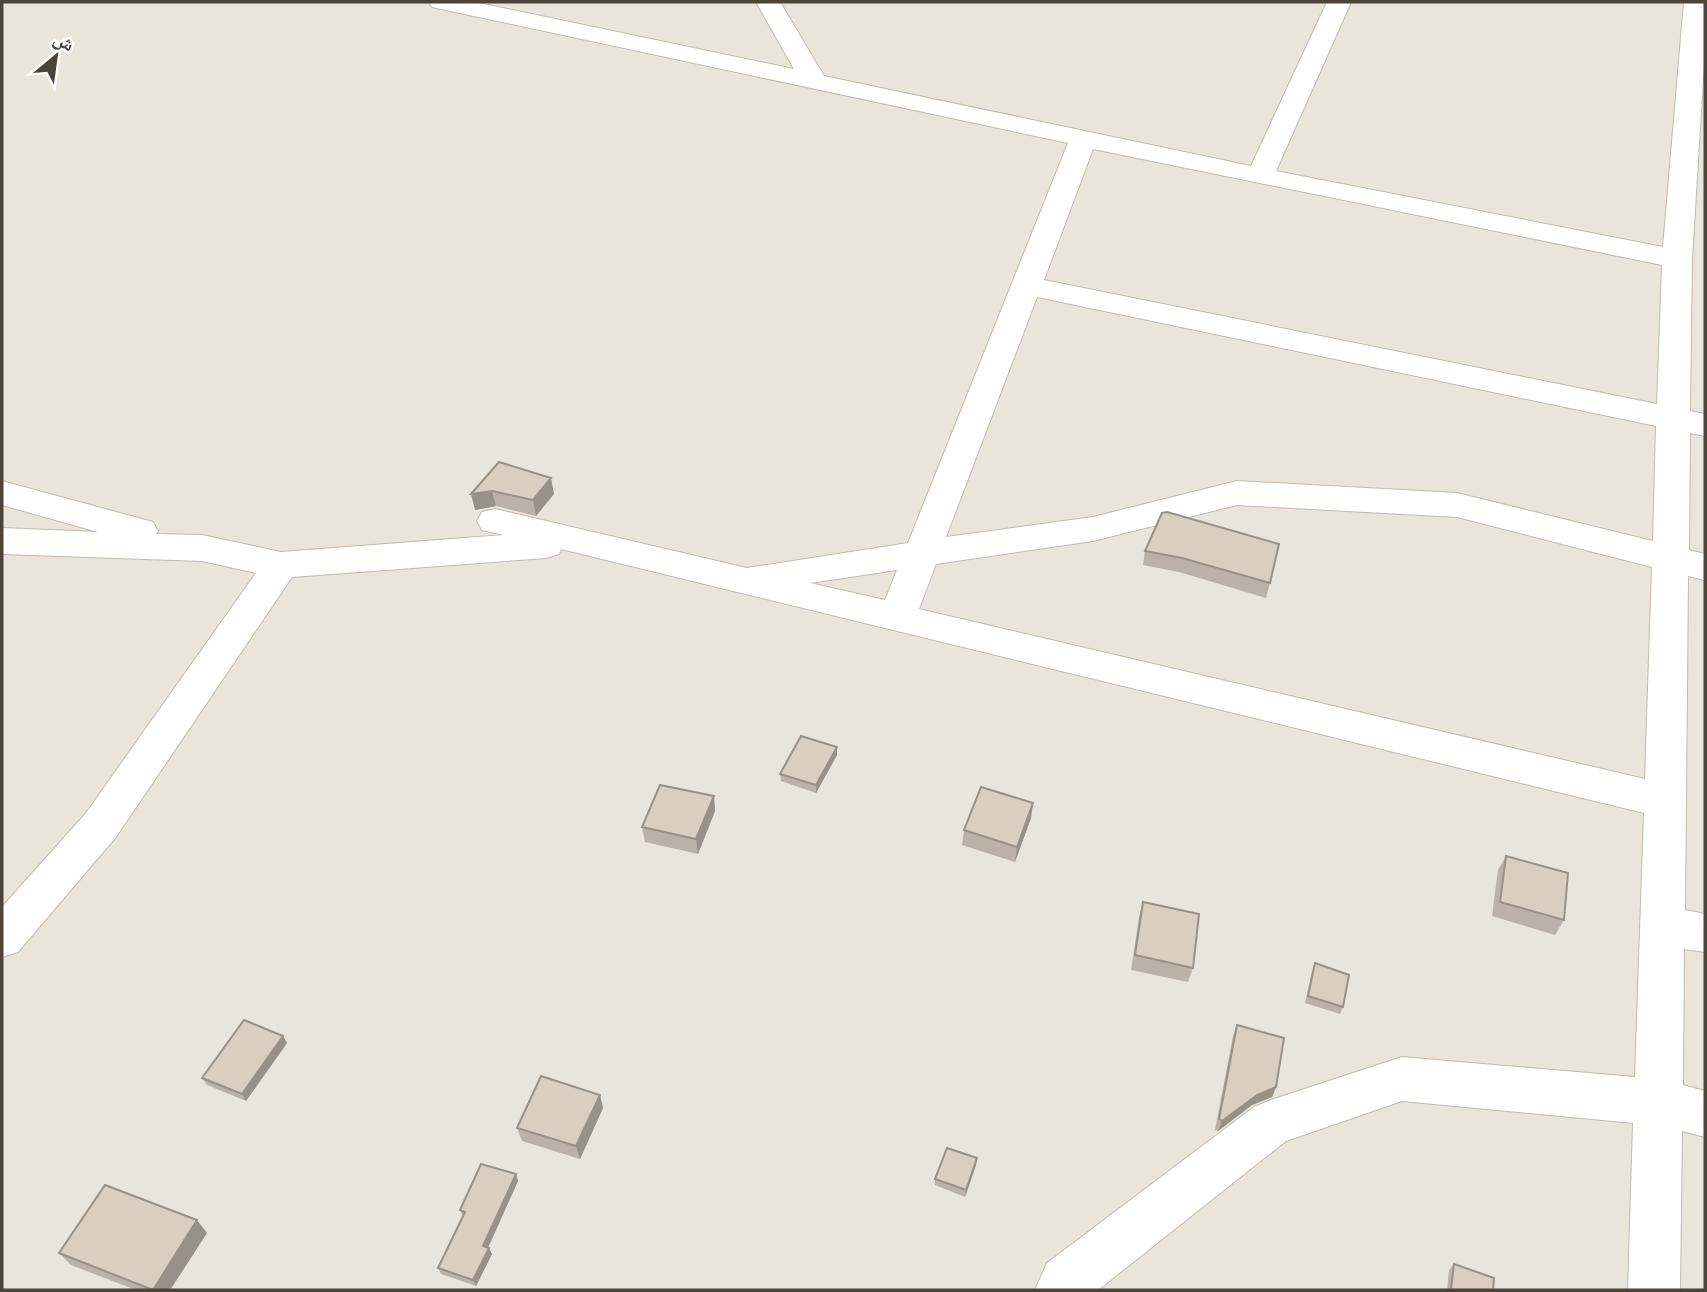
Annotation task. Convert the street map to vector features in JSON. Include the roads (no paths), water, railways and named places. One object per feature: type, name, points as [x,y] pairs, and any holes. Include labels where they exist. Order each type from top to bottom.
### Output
[{"type":"street","points":[[441,2],[1259,176],[1676,260]]},
{"type":"street","points":[[768,2],[814,81]]},
{"type":"street","points":[[1259,176],[1339,2]]},
{"type":"street","points":[[1654,1290],[1665,801],[1688,562],[1689,421],[1676,260],[1698,78],[1696,2]]},
{"type":"street","points":[[897,617],[1084,138]]},
{"type":"street","points":[[1026,285],[1689,421]]},
{"type":"street","points":[[740,580],[1093,529],[1237,493],[1457,505],[1688,562]]},
{"type":"street","points":[[2,494],[202,548],[281,565],[583,542]]},
{"type":"street","points":[[495,521],[1665,801]]},
{"type":"street","points":[[2,541],[202,548]]},
{"type":"street","points":[[2,938],[101,825],[281,565]]},
{"type":"street","points":[[1662,926],[1705,933]]},
{"type":"street","points":[[1061,1290],[1066,1282],[1271,1123],[1402,1079],[1658,1102],[1705,1114]]}]
